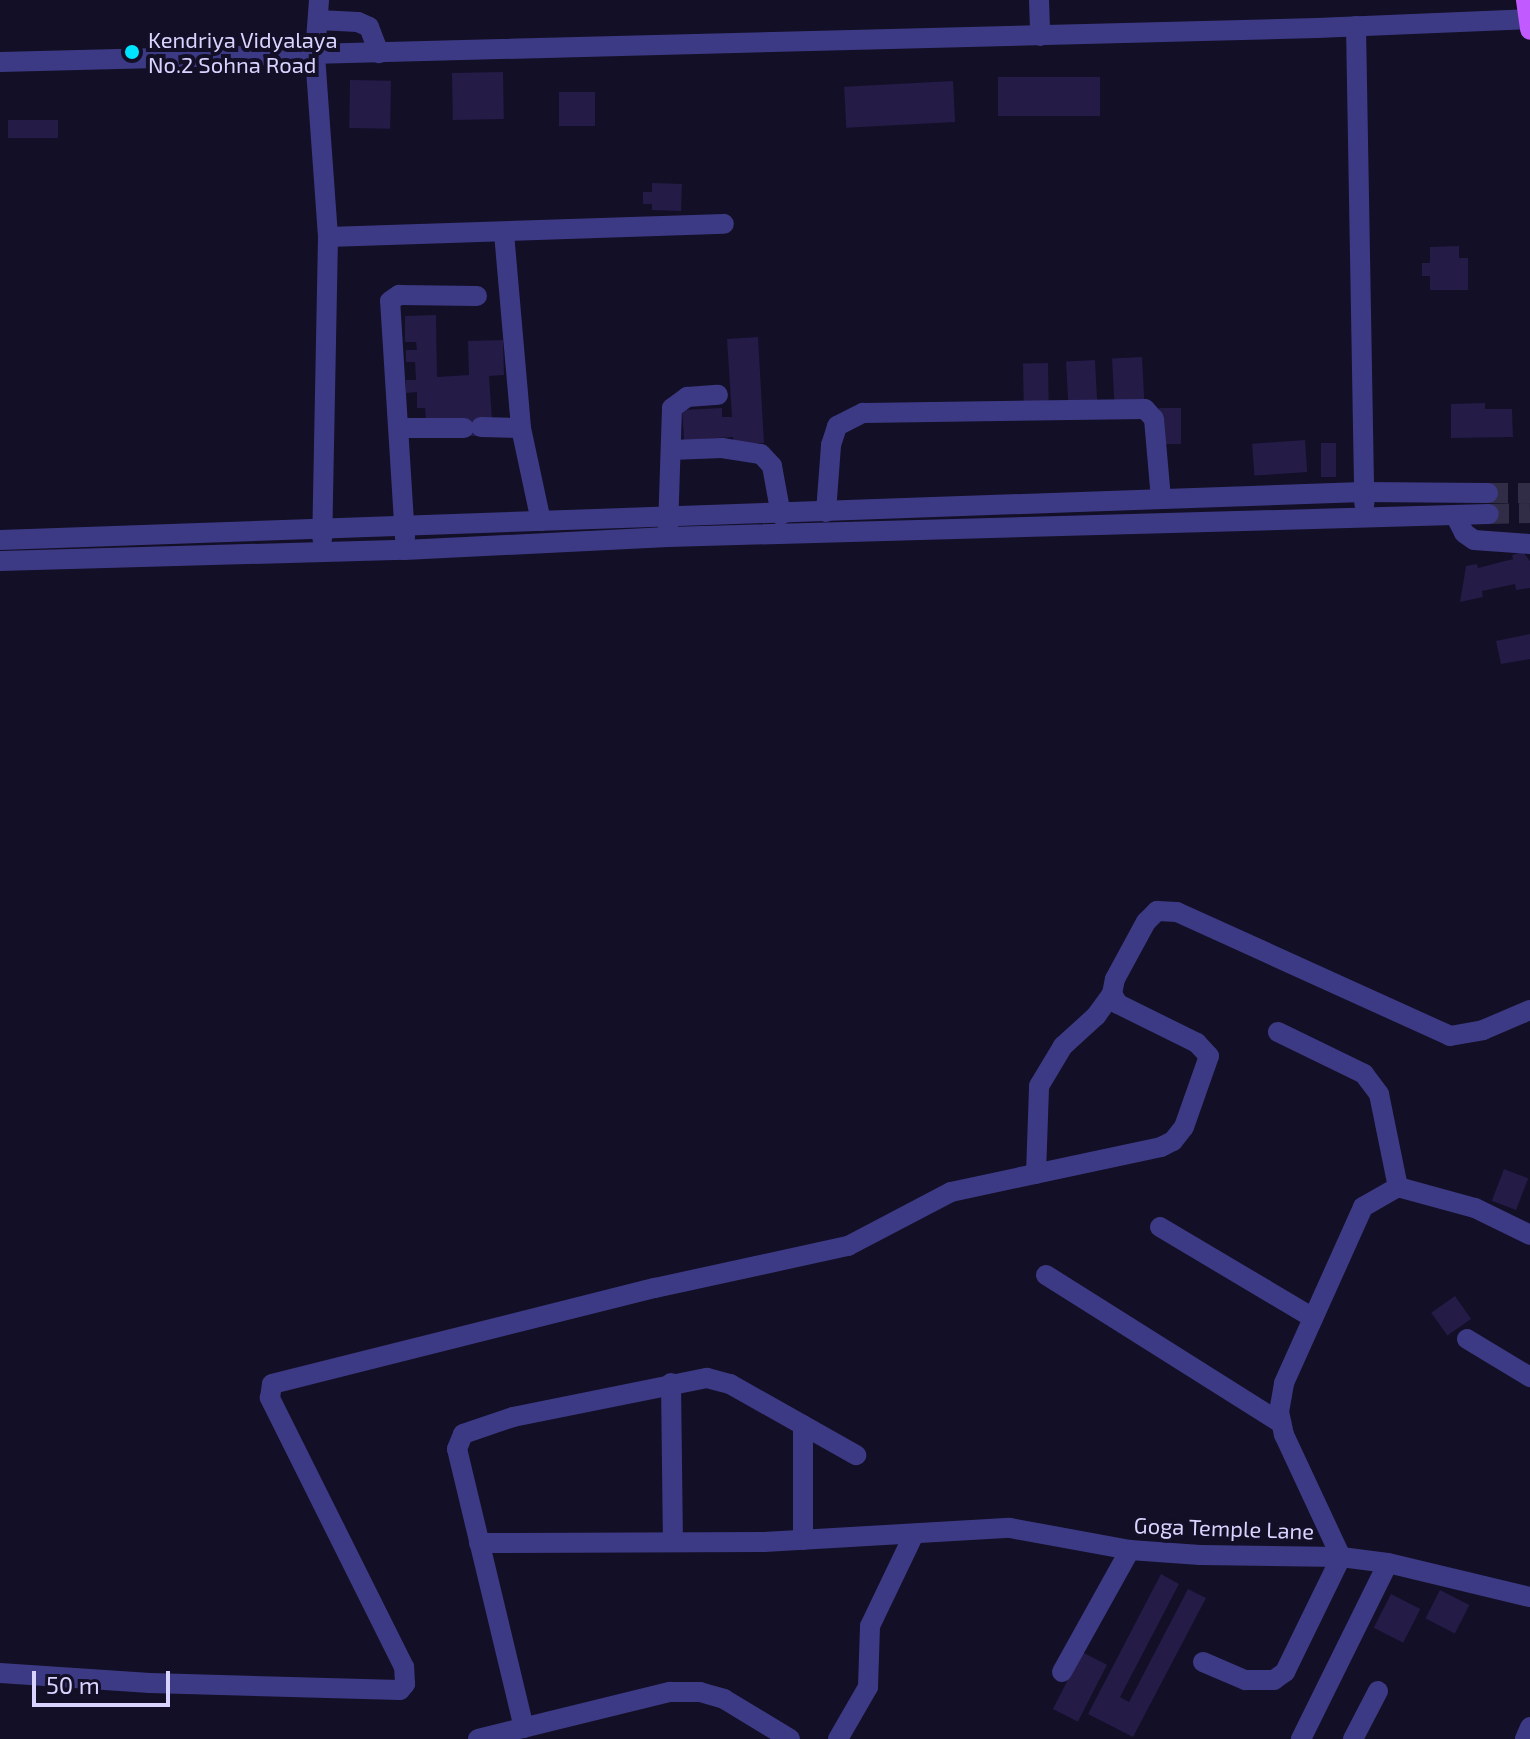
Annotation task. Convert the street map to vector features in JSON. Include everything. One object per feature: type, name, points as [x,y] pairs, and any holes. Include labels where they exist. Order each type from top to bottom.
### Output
[{"type":"street","points":[[1039,0],[1040,36]]},
{"type":"street","points":[[323,550],[328,237],[315,55],[318,10],[369,27],[379,53]]},
{"type":"street","points":[[0,62],[1040,36],[1356,26],[1528,16]]},
{"type":"street","points":[[1356,26],[1362,492],[1365,516]]},
{"type":"street","points":[[328,237],[724,224]]},
{"type":"street","points":[[504,233],[521,428],[541,521]]},
{"type":"street","points":[[404,550],[390,301],[399,295],[477,296]]},
{"type":"street","points":[[668,537],[672,408],[687,397],[718,395]]},
{"type":"street","points":[[826,512],[831,445],[837,426],[863,413],[1145,409],[1154,419],[1161,499]]},
{"type":"street","points":[[399,428],[521,428]]},
{"type":"street","points":[[671,450],[722,448],[761,454],[772,466],[777,481],[781,515]]},
{"type":"street","points":[[0,540],[321,526],[781,515],[1362,492],[1488,493]]},
{"type":"street","points":[[0,561],[404,550],[668,537],[1489,514]]},
{"type":"street","points":[[1455,515],[1464,533],[1474,540],[1530,544]]},
{"type":"street","points":[[1036,1174],[1039,1086],[1063,1046],[1096,1016],[1112,994],[1115,979],[1146,922],[1157,911],[1169,910],[1450,1036],[1483,1030],[1530,1010]]},
{"type":"street","points":[[0,1673],[150,1683],[400,1690],[405,1684],[404,1667],[270,1398],[272,1384],[655,1288],[848,1246],[939,1196],[1161,1147],[1173,1141],[1184,1127],[1209,1056],[1197,1043],[1118,1004],[1112,994]]},
{"type":"street","points":[[1278,1032],[1364,1074],[1379,1094],[1398,1187]]},
{"type":"street","points":[[1203,1662],[1245,1680],[1274,1680],[1285,1672],[1341,1557],[1281,1423],[1284,1383],[1363,1207],[1398,1187],[1475,1208],[1530,1235]]},
{"type":"street","points":[[1160,1227],[1313,1318]]},
{"type":"street","points":[[1046,1275],[1281,1423]]},
{"type":"street","points":[[1467,1339],[1530,1377]]},
{"type":"street","points":[[524,1728],[457,1449],[463,1434],[513,1417],[707,1378],[730,1384],[856,1455]]},
{"type":"street","points":[[671,1383],[673,1542]]},
{"type":"street","points":[[803,1425],[803,1540]]},
{"type":"street","name":"Goga Temple Lane","points":[[479,1543],[803,1540],[1010,1528],[1130,1550],[1200,1555],[1341,1557],[1388,1563],[1530,1597]]},
{"type":"street","points":[[838,1739],[868,1687],[870,1626],[914,1534]]},
{"type":"street","points":[[1062,1672],[1130,1550]]},
{"type":"street","points":[[1301,1739],[1388,1563]]},
{"type":"street","points":[[1353,1739],[1378,1691]]},
{"type":"street","points":[[478,1739],[670,1692],[700,1692],[724,1699],[790,1739]]},
{"type":"street","points":[[1525,1739],[1530,1727]]},
{"type":"building","points":[[503,72],[504,119],[453,120],[452,73]]},
{"type":"building","points":[[998,77],[1100,77],[1100,116],[998,116]]},
{"type":"building","points":[[350,80],[391,81],[390,129],[349,128]]},
{"type":"building","points":[[953,81],[955,122],[846,128],[844,87]]},
{"type":"building","points":[[559,92],[595,92],[595,126],[559,126]]},
{"type":"building","points":[[8,120],[58,120],[58,138],[8,138]]},
{"type":"building","points":[[652,183],[682,184],[681,211],[652,210],[652,204],[643,204],[643,192],[652,192]]},
{"type":"building","points":[[1459,246],[1459,258],[1468,258],[1468,290],[1430,290],[1430,276],[1422,276],[1422,263],[1430,263],[1430,247]]},
{"type":"building","points":[[436,315],[437,377],[469,375],[468,341],[503,340],[504,375],[489,376],[492,419],[481,436],[464,436],[426,421],[425,408],[417,408],[417,392],[406,393],[406,380],[416,380],[415,362],[406,362],[406,350],[417,350],[416,342],[405,342],[405,316]]},
{"type":"building","points":[[758,337],[764,443],[734,445],[733,437],[684,440],[682,410],[722,408],[722,417],[732,417],[727,339]]},
{"type":"building","points":[[1142,357],[1144,400],[1114,402],[1112,359]]},
{"type":"building","points":[[1095,360],[1097,405],[1068,406],[1066,362]]},
{"type":"building","points":[[1023,363],[1048,363],[1049,406],[1024,406]]},
{"type":"building","points":[[1485,403],[1485,409],[1512,409],[1513,437],[1451,438],[1451,404]]},
{"type":"building","points":[[1159,408],[1181,408],[1181,444],[1159,444]]},
{"type":"building","points":[[1305,440],[1307,472],[1254,476],[1252,444]]},
{"type":"building","points":[[1321,443],[1336,443],[1336,477],[1321,477]]},
{"type":"building","points":[[1523,552],[1530,561],[1530,588],[1516,590],[1515,584],[1482,591],[1483,597],[1460,602],[1466,566],[1477,564],[1478,568],[1513,559],[1512,555]]},
{"type":"building","points":[[1530,634],[1530,659],[1501,664],[1496,641]]},
{"type":"building","points":[[1504,1169],[1528,1178],[1516,1210],[1492,1201]]},
{"type":"building","points":[[1455,1296],[1471,1319],[1447,1336],[1431,1313]]},
{"type":"building","points":[[1161,1574],[1179,1584],[1120,1697],[1129,1702],[1188,1589],[1206,1598],[1133,1737],[1088,1714]]},
{"type":"building","points":[[1440,1590],[1469,1605],[1455,1633],[1425,1619]]},
{"type":"building","points":[[1391,1594],[1420,1609],[1403,1643],[1374,1628]]},
{"type":"building","points":[[1082,1652],[1107,1665],[1078,1722],[1053,1709]]},
{"type":"tunnel","points":[[1488,493],[1530,493]]},
{"type":"tunnel","points":[[1489,514],[1530,513]]},
{"type":"place","name":"Kendriya Vidyalaya No.2 Sohna Road","points":[[132,52]]}]
